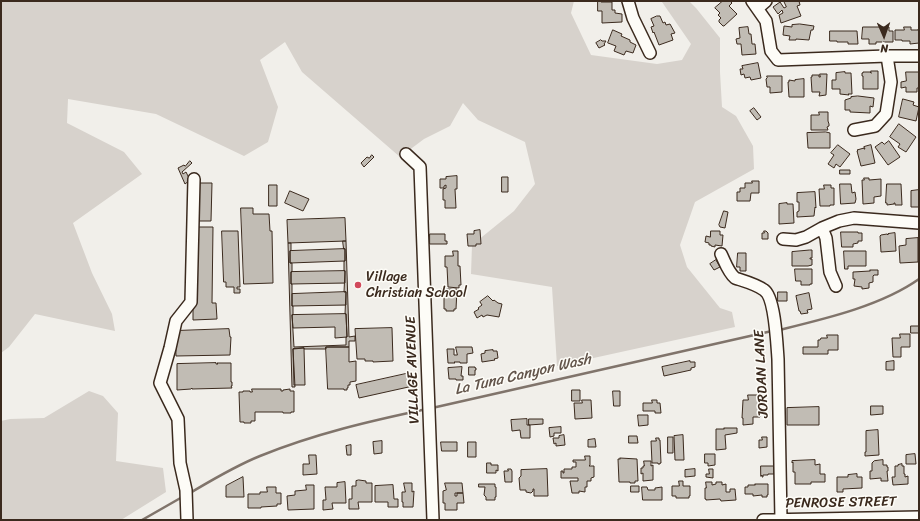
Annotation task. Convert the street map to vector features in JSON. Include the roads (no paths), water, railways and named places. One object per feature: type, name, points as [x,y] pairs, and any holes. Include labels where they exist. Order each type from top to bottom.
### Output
[{"type":"street","points":[[628,1],[633,18],[650,53]]},
{"type":"street","points":[[759,3],[766,21],[771,51],[778,60],[919,56]]},
{"type":"street","points":[[854,130],[875,126],[886,114],[892,82],[887,56]]},
{"type":"street","name":"VILLAGE AVENUE","points":[[406,154],[420,167],[433,520]]},
{"type":"street","points":[[187,520],[186,490],[180,463],[178,419],[160,383],[176,321],[191,302],[194,179]]},
{"type":"street","points":[[784,239],[796,240],[806,237],[839,221],[854,218],[919,223]]},
{"type":"street","points":[[822,228],[826,238],[830,272],[836,286]]},
{"type":"street","name":"JORDAN LANE","points":[[721,254],[732,276],[765,290],[769,294],[771,302],[776,330],[778,359],[781,520]]},
{"type":"street","name":"PENROSE STREET","points":[[763,520],[919,517]]},
{"type":"waterway","name":"La Tuna Canyon Wash","points":[[779,330],[833,316],[870,304],[887,297],[919,279]]},
{"type":"waterway","name":"La Tuna Canyon Wash","points":[[432,408],[772,331]]},
{"type":"waterway","name":"La Tuna Canyon Wash","points":[[190,493],[224,473],[280,448],[342,429],[427,409]]},
{"type":"waterway","name":"La Tuna Canyon Wash","points":[[142,520],[184,496]]},
{"type":"place","name":"Village Christian School","points":[[358,285]]}]
